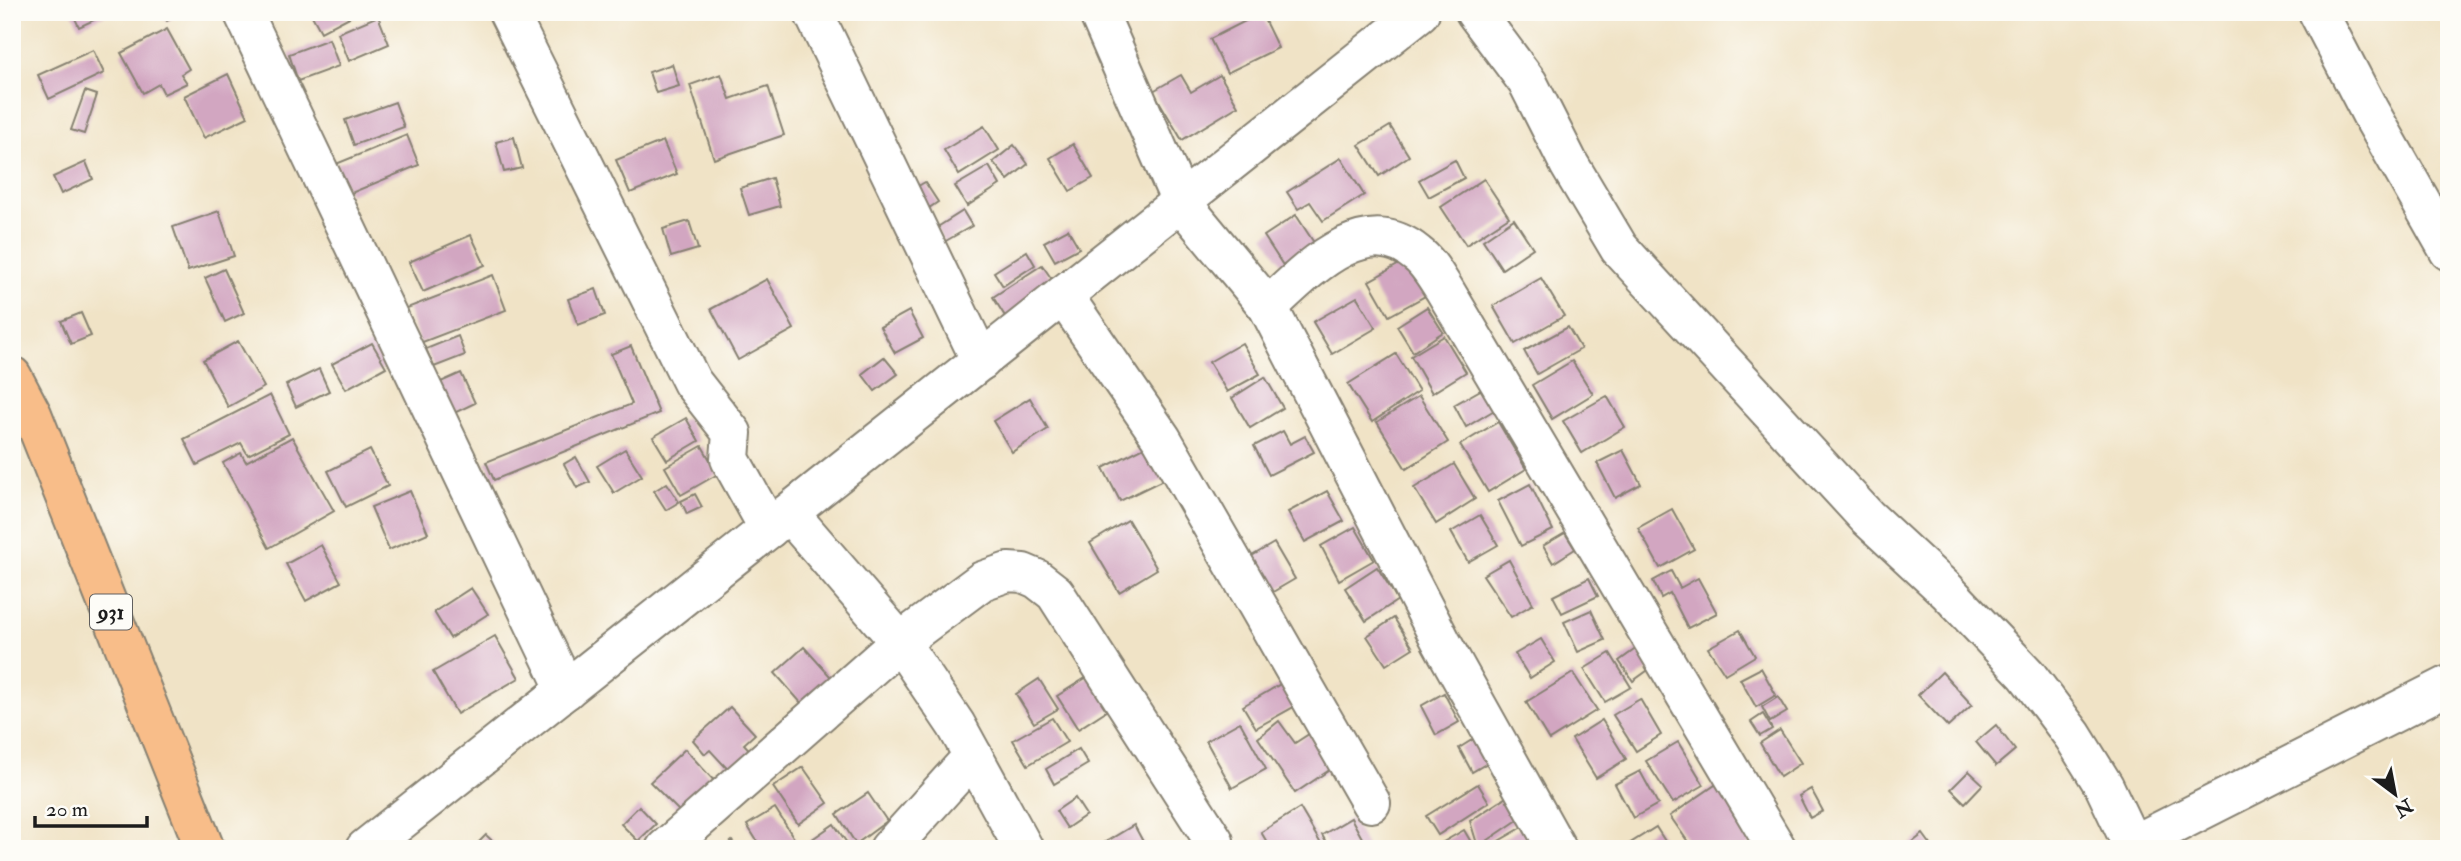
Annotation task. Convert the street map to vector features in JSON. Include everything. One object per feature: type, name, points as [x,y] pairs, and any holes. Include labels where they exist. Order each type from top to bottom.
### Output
[{"type":"main road","name":"931","points":[[12,376],[32,414],[205,849]]},
{"type":"street","points":[[243,12],[566,690]]},
{"type":"street","points":[[508,12],[692,382],[732,433],[730,459],[779,521],[900,642],[973,755],[1024,849]]},
{"type":"street","points":[[813,12],[981,360]]},
{"type":"street","points":[[1098,12],[1181,202],[1268,307],[1442,643],[1557,849]]},
{"type":"street","points":[[1475,12],[1528,83],[1569,164],[1619,248],[1867,517],[1947,591],[2027,675],[2073,736],[2104,786],[2134,847],[2449,685]]},
{"type":"street","points":[[2318,12],[2370,112],[2449,251]]},
{"type":"street","points":[[365,849],[1414,14]]},
{"type":"street","points":[[1268,307],[1319,261],[1348,245],[1371,238],[1400,242],[1420,255],[1451,300],[1774,847]]},
{"type":"street","points":[[1063,295],[1161,439],[1371,803]]},
{"type":"street","points":[[665,849],[900,642],[982,581],[1008,572],[1023,573],[1037,579],[1055,593],[1214,841]]},
{"type":"street","points":[[888,849],[973,755]]},
{"type":"building","points":[[72,12],[111,12],[79,27]]},
{"type":"building","points":[[161,12],[182,12],[167,21]]},
{"type":"building","points":[[310,12],[359,12],[321,32]]},
{"type":"building","points":[[1261,13],[1278,48],[1227,73],[1210,39]]},
{"type":"building","points":[[378,16],[389,44],[349,61],[338,33]]},
{"type":"building","points":[[167,29],[189,69],[181,74],[187,83],[164,94],[159,84],[143,93],[121,53]]},
{"type":"building","points":[[329,39],[339,66],[298,81],[289,54]]},
{"type":"building","points":[[93,50],[104,73],[49,99],[38,75]]},
{"type":"building","points":[[672,64],[679,86],[656,93],[649,72]]},
{"type":"building","points":[[228,74],[248,117],[204,138],[184,96]]},
{"type":"building","points":[[721,74],[730,99],[768,86],[784,135],[714,159],[690,85]]},
{"type":"building","points":[[1181,75],[1191,92],[1220,75],[1238,106],[1182,140],[1153,91]]},
{"type":"building","points":[[85,91],[97,95],[84,134],[71,130]]},
{"type":"building","points":[[395,102],[404,127],[354,145],[345,120]]},
{"type":"building","points":[[984,126],[999,150],[959,175],[944,150]]},
{"type":"building","points":[[1390,126],[1409,156],[1379,176],[1359,145]]},
{"type":"building","points":[[407,135],[419,165],[349,194],[336,164]]},
{"type":"building","points":[[514,137],[522,168],[504,172],[496,142]]},
{"type":"building","points":[[663,141],[677,174],[630,193],[616,160]]},
{"type":"building","points":[[1073,144],[1093,178],[1070,191],[1050,158]]},
{"type":"building","points":[[1014,145],[1028,164],[1008,180],[993,162]]},
{"type":"building","points":[[1341,158],[1364,195],[1323,221],[1310,202],[1298,209],[1287,192]]},
{"type":"building","points":[[1455,160],[1464,178],[1429,197],[1419,180]]},
{"type":"building","points":[[86,162],[93,179],[61,194],[53,177]]},
{"type":"building","points":[[989,166],[1000,185],[967,206],[955,186]]},
{"type":"building","points":[[772,178],[780,206],[749,215],[740,188]]},
{"type":"building","points":[[1484,179],[1509,217],[1466,245],[1441,207]]},
{"type":"building","points":[[925,182],[938,202],[923,212],[910,191]]},
{"type":"building","points":[[219,211],[234,256],[188,271],[173,227]]},
{"type":"building","points":[[963,211],[972,226],[944,242],[936,228]]},
{"type":"building","points":[[1296,215],[1320,252],[1288,273],[1264,236]]},
{"type":"building","points":[[1514,219],[1533,248],[1502,269],[1483,240]]},
{"type":"building","points":[[689,221],[698,249],[671,257],[663,229]]},
{"type":"building","points":[[1068,229],[1079,248],[1055,261],[1044,242]]},
{"type":"building","points":[[471,235],[485,265],[423,292],[409,262]]},
{"type":"building","points":[[1027,251],[1035,265],[1003,286],[994,272]]},
{"type":"building","points":[[1405,261],[1425,296],[1389,316],[1369,281]]},
{"type":"building","points":[[1042,265],[1058,288],[1008,321],[993,297]]},
{"type":"building","points":[[224,269],[244,313],[225,322],[205,278]]},
{"type":"building","points":[[493,275],[506,310],[420,343],[407,308]]},
{"type":"building","points":[[1541,278],[1564,316],[1515,344],[1493,306]]},
{"type":"building","points":[[767,279],[794,329],[738,360],[711,309]]},
{"type":"building","points":[[596,289],[605,315],[578,325],[568,299]]},
{"type":"building","points":[[1357,297],[1376,328],[1332,354],[1313,322]]},
{"type":"building","points":[[1427,307],[1443,332],[1413,352],[1397,326]]},
{"type":"building","points":[[909,311],[923,338],[895,353],[880,327]]},
{"type":"building","points":[[81,313],[91,336],[71,344],[61,321]]},
{"type":"building","points":[[1568,327],[1581,349],[1537,374],[1524,351]]},
{"type":"building","points":[[458,336],[465,355],[434,367],[426,349]]},
{"type":"building","points":[[1444,336],[1466,372],[1432,393],[1411,356]]},
{"type":"building","points":[[238,341],[264,387],[228,407],[203,360]]},
{"type":"building","points":[[372,343],[386,367],[346,389],[332,364]]},
{"type":"building","points":[[1242,343],[1260,374],[1227,392],[1209,362]]},
{"type":"building","points":[[631,346],[659,413],[494,480],[486,462],[632,404],[611,354]]},
{"type":"building","points":[[1396,354],[1419,391],[1372,422],[1348,384]]},
{"type":"building","points":[[884,357],[898,374],[875,391],[862,374]]},
{"type":"building","points":[[1572,361],[1593,394],[1552,419],[1532,385]]},
{"type":"building","points":[[319,369],[329,391],[296,407],[286,385]]},
{"type":"building","points":[[461,373],[475,403],[448,416],[434,385]]},
{"type":"building","points":[[1265,377],[1283,408],[1250,428],[1232,398]]},
{"type":"building","points":[[1484,388],[1496,409],[1466,427],[1454,405]]},
{"type":"building","points":[[270,395],[289,434],[248,455],[241,443],[197,465],[184,439]]},
{"type":"building","points":[[1419,396],[1448,442],[1406,469],[1377,422]]},
{"type":"building","points":[[1607,396],[1625,427],[1582,453],[1563,421]]},
{"type":"building","points":[[1030,398],[1048,429],[1012,452],[993,421]]},
{"type":"building","points":[[686,418],[699,441],[667,460],[653,437]]},
{"type":"building","points":[[1498,422],[1526,469],[1488,492],[1460,445]]},
{"type":"building","points":[[1283,431],[1290,444],[1305,436],[1314,452],[1269,475],[1254,446]]},
{"type":"building","points":[[292,437],[334,511],[269,548],[223,463],[241,453],[246,462]]},
{"type":"building","points":[[1152,443],[1169,477],[1120,501],[1103,468]]},
{"type":"building","points":[[702,446],[718,474],[681,495],[665,467]]},
{"type":"building","points":[[625,449],[642,476],[614,493],[597,466]]},
{"type":"building","points":[[370,450],[388,486],[346,507],[328,471]]},
{"type":"building","points":[[1623,450],[1641,484],[1615,498],[1597,463]]},
{"type":"building","points":[[576,457],[590,482],[577,488],[564,464]]},
{"type":"building","points":[[1454,464],[1475,499],[1436,524],[1414,488]]},
{"type":"building","points":[[667,483],[679,502],[666,510],[654,491]]},
{"type":"building","points":[[1530,484],[1553,530],[1521,546],[1498,501]]},
{"type":"building","points":[[410,491],[428,533],[389,550],[371,507]]},
{"type":"building","points":[[1327,491],[1344,521],[1305,542],[1288,512]]},
{"type":"building","points":[[695,494],[702,507],[687,514],[681,501]]},
{"type":"building","points":[[1672,509],[1694,549],[1660,568],[1638,528]]},
{"type":"building","points":[[1480,515],[1498,545],[1468,562],[1451,532]]},
{"type":"building","points":[[1128,520],[1157,569],[1119,592],[1090,543]]},
{"type":"building","points":[[1355,527],[1374,560],[1339,580],[1321,546]]},
{"type":"building","points":[[1565,533],[1575,549],[1553,563],[1543,546]]},
{"type":"building","points":[[1274,543],[1295,579],[1266,596],[1245,560]]},
{"type":"building","points":[[321,545],[341,582],[306,601],[286,564]]},
{"type":"building","points":[[1509,560],[1533,604],[1511,617],[1483,575]]},
{"type":"building","points":[[1377,567],[1398,600],[1366,621],[1345,588]]},
{"type":"building","points":[[1671,571],[1680,588],[1698,578],[1717,613],[1688,628],[1670,593],[1661,598],[1653,581]]},
{"type":"building","points":[[1589,578],[1598,596],[1562,613],[1553,596]]},
{"type":"building","points":[[471,588],[488,614],[450,638],[434,612]]},
{"type":"building","points":[[1591,610],[1605,640],[1578,652],[1564,622]]},
{"type":"building","points":[[1394,618],[1413,648],[1386,665],[1367,636]]},
{"type":"building","points":[[1740,630],[1755,656],[1725,674],[1708,648]]},
{"type":"building","points":[[495,636],[519,678],[457,714],[433,672]]},
{"type":"building","points":[[1541,639],[1555,662],[1530,678],[1515,654]]},
{"type":"building","points":[[804,647],[839,686],[802,704],[775,673]]},
{"type":"building","points":[[1637,648],[1651,668],[1633,681],[1619,661]]},
{"type":"building","points":[[1610,653],[1631,687],[1605,702],[1584,669]]},
{"type":"building","points":[[1761,668],[1776,695],[1756,707],[1740,679]]},
{"type":"building","points":[[1942,672],[1972,705],[1948,727],[1918,695]]},
{"type":"building","points":[[1573,673],[1597,710],[1549,740],[1526,702]]},
{"type":"building","points":[[1092,674],[1112,707],[1078,729],[1057,696]]},
{"type":"building","points":[[1039,679],[1058,709],[1034,723],[1016,694]]},
{"type":"building","points":[[1284,682],[1297,705],[1256,728],[1243,706]]},
{"type":"building","points":[[1444,693],[1459,722],[1436,735],[1421,706]]},
{"type":"building","points":[[1778,697],[1787,712],[1770,722],[1762,707]]},
{"type":"building","points":[[1640,699],[1661,735],[1636,751],[1613,715]]},
{"type":"building","points":[[730,707],[755,734],[744,744],[755,756],[734,776],[710,750],[705,754],[693,740]]},
{"type":"building","points":[[1763,714],[1772,729],[1760,736],[1751,722]]},
{"type":"building","points":[[1052,718],[1067,742],[1028,765],[1013,740]]},
{"type":"building","points":[[1602,720],[1626,759],[1596,778],[1572,739]]},
{"type":"building","points":[[1279,721],[1295,743],[1309,734],[1331,769],[1295,793],[1258,738]]},
{"type":"building","points":[[1240,722],[1266,769],[1232,788],[1206,741]]},
{"type":"building","points":[[1996,725],[2015,750],[1996,766],[1976,742]]},
{"type":"building","points":[[1780,730],[1801,763],[1780,777],[1760,743]]},
{"type":"building","points":[[1480,735],[1494,759],[1472,772],[1459,748]]},
{"type":"building","points":[[1678,742],[1704,785],[1673,803],[1646,761]]},
{"type":"building","points":[[685,749],[717,784],[684,816],[650,782]]},
{"type":"building","points":[[1079,749],[1088,764],[1054,784],[1046,769]]},
{"type":"building","points":[[803,767],[828,803],[798,824],[773,787]]},
{"type":"building","points":[[1640,771],[1658,804],[1633,818],[1615,784]]},
{"type":"building","points":[[1969,771],[1983,784],[1965,803],[1951,789]]},
{"type":"building","points":[[1721,781],[1755,840],[1743,849],[1693,849],[1670,816]]},
{"type":"building","points":[[1478,784],[1489,802],[1438,835],[1426,816]]},
{"type":"building","points":[[1811,789],[1823,811],[1810,818],[1799,796]]},
{"type":"building","points":[[1514,792],[1528,813],[1478,847],[1470,821]]},
{"type":"building","points":[[868,793],[887,821],[856,844],[837,814]]},
{"type":"building","points":[[1075,798],[1086,815],[1067,828],[1056,811]]},
{"type":"building","points":[[639,806],[656,824],[638,841],[621,824]]},
{"type":"building","points":[[775,808],[797,843],[788,849],[762,849],[747,825]]},
{"type":"building","points":[[1300,808],[1324,849],[1271,849],[1261,832]]},
{"type":"building","points":[[1351,818],[1368,849],[1330,849],[1322,835]]},
{"type":"building","points":[[834,824],[851,849],[812,849],[808,842]]},
{"type":"building","points":[[1134,825],[1147,849],[1094,849]]},
{"type":"building","points":[[1523,827],[1539,849],[1490,846]]},
{"type":"building","points":[[1656,827],[1670,849],[1621,849]]},
{"type":"building","points":[[1464,830],[1475,849],[1441,849],[1438,845]]},
{"type":"building","points":[[1923,834],[1934,849],[1911,849],[1909,845]]},
{"type":"building","points":[[486,835],[501,849],[472,849]]},
{"type":"building","points":[[732,841],[738,849],[723,849]]}]
